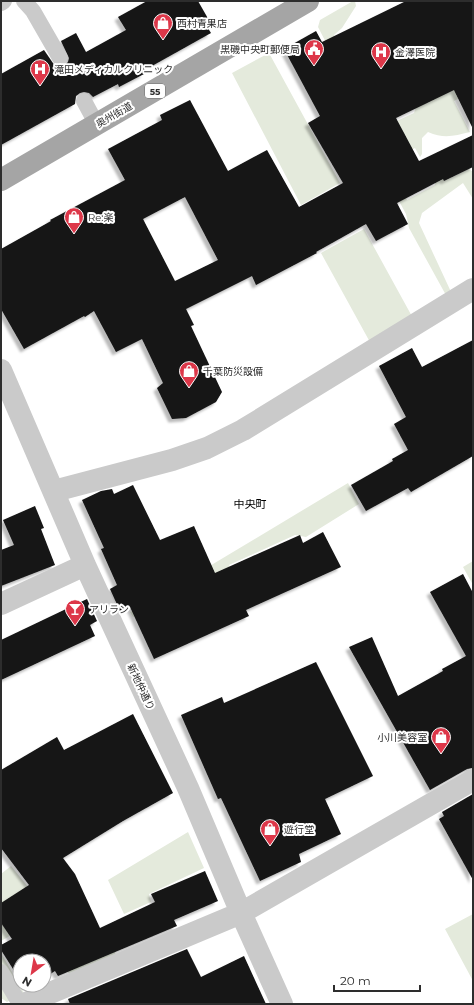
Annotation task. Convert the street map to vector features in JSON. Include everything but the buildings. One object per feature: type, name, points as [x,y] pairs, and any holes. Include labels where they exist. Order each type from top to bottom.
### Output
[{"type":"main road","name":"奥州街道","points":[[1,180],[308,1]]},
{"type":"street","points":[[54,491],[172,460],[207,448],[243,430],[473,289]]},
{"type":"street","name":"新地仲通り","points":[[1,370],[85,565],[188,788],[240,913],[282,1004]]},
{"type":"street","points":[[1,604],[85,565]]},
{"type":"street","points":[[24,1004],[240,913],[473,780]]},
{"type":"lane","points":[[24,1],[33,11],[60,58]]},
{"type":"lane","points":[[84,101],[97,125]]},
{"type":"lane","points":[[1,972],[20,1004]]},
{"type":"shaded area","points":[[355,1],[356,6],[342,28],[334,35],[378,125],[384,127],[414,113],[417,104],[422,40],[404,1],[473,1],[473,91],[454,101],[470,132],[454,136],[439,136],[428,132],[422,138],[422,154],[420,157],[415,148],[389,162],[407,200],[435,185],[435,171],[437,168],[444,181],[469,169],[473,172],[473,199],[463,183],[422,213],[419,223],[452,294],[447,297],[409,228],[406,214],[377,160],[347,83],[318,27],[320,20]]},
{"type":"shaded area","points":[[269,53],[340,183],[301,205],[232,73]]},
{"type":"shaded area","points":[[364,229],[414,320],[371,344],[321,253]]},
{"type":"shaded area","points":[[348,483],[359,504],[306,537],[295,535],[229,565],[238,587],[184,595],[133,617],[130,612],[181,587],[187,581],[213,564]]},
{"type":"shaded area","points":[[473,561],[473,585],[463,567]]},
{"type":"shaded area","points":[[188,832],[204,868],[149,894],[151,902],[124,914],[108,880]]},
{"type":"shaded area","points":[[11,866],[47,910],[114,949],[116,955],[69,974],[51,937],[22,929],[1,941],[1,923],[5,928],[1,903],[1,874]]},
{"type":"shaded area","points":[[473,914],[473,981],[445,929]]},
{"type":"shaded area","points":[[1,953],[12,972],[12,993],[24,993],[7,1002],[1,998]]},
{"type":"place","name":"西村青果店","points":[[163,40]]},
{"type":"place","name":"黒磯中央町郵便局","points":[[314,66]]},
{"type":"place","name":"金澤医院","points":[[381,69]]},
{"type":"place","name":"滝田メディカルクリニック","points":[[40,86]]},
{"type":"place","name":"Re:楽","points":[[74,234]]},
{"type":"place","name":"千葉防災設備","points":[[189,388]]},
{"type":"place","name":"アリラン","points":[[75,626]]},
{"type":"place","name":"小川美容室","points":[[441,754]]},
{"type":"place","name":"遊行堂","points":[[270,846]]},
{"type":"district","name":"中央町","points":[[250,504]]}]
